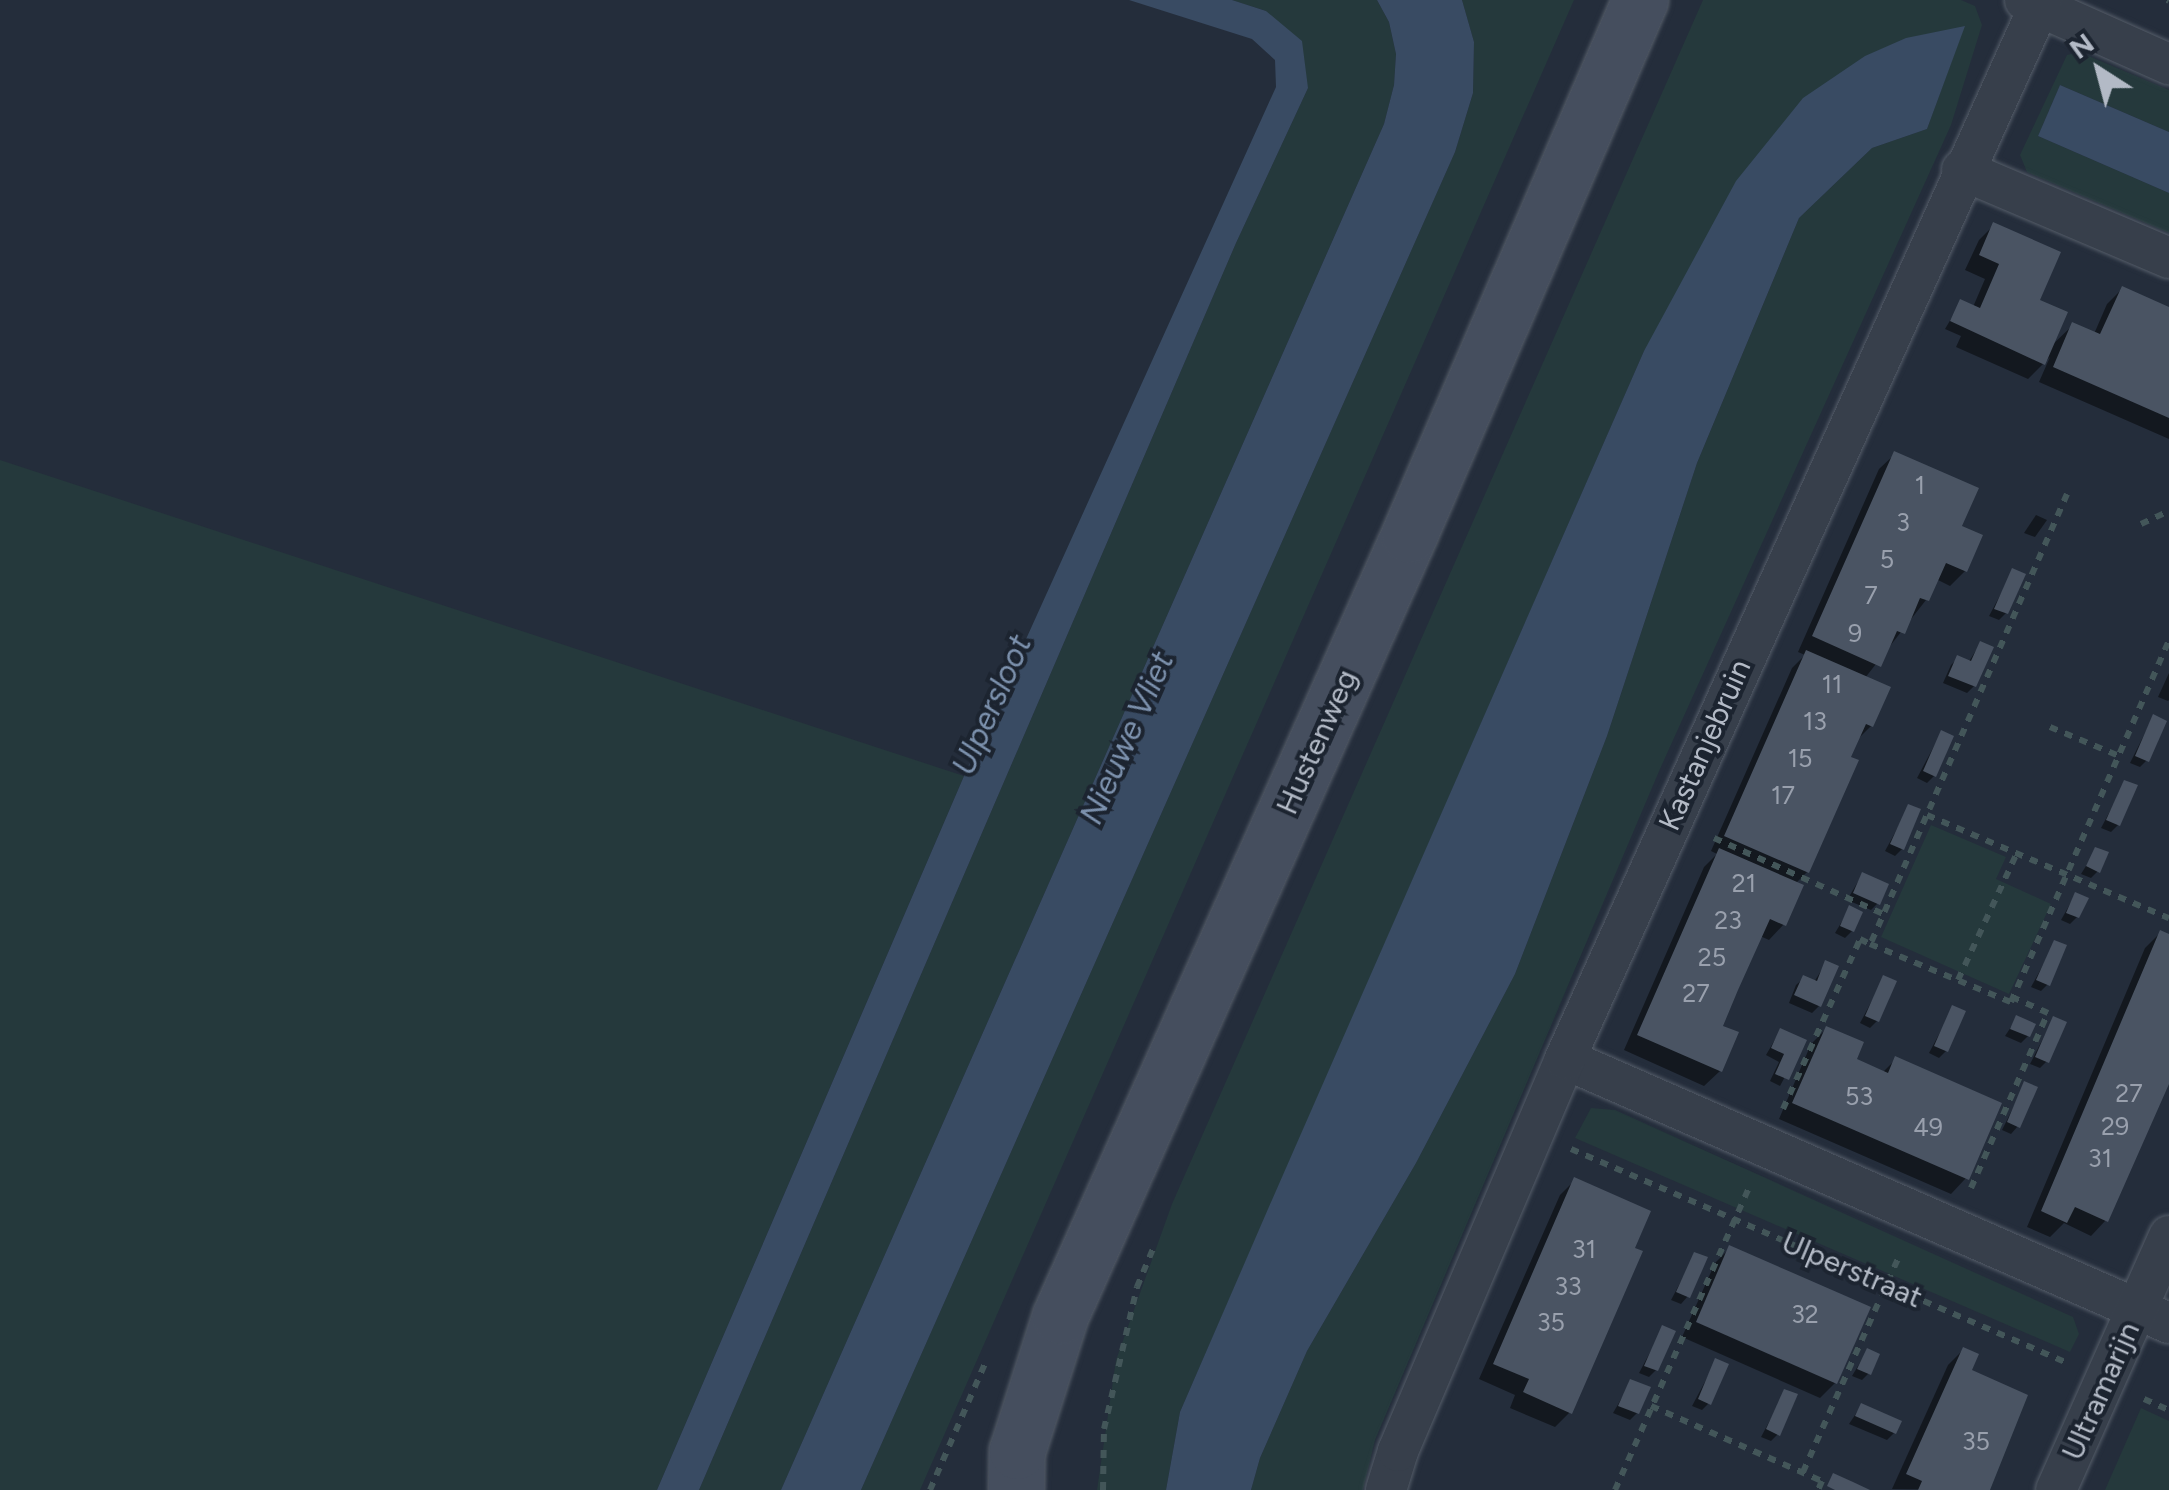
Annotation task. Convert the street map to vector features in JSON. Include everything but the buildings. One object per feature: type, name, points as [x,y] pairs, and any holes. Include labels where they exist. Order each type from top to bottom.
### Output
[{"type":"main road","name":"Hustenweg","points":[[1016,1490],[1018,1451],[1060,1316],[1409,535],[1640,0]]},
{"type":"street","points":[[2032,12],[2169,64]]},
{"type":"street","name":"Kastanjebruin","points":[[1386,1490],[1398,1451],[1565,1059],[2032,12]]},
{"type":"street","points":[[1962,170],[2169,258]]},
{"type":"street","points":[[1565,1059],[2153,1317]]},
{"type":"street","name":"Ultramarijn","points":[[2056,1490],[2106,1380],[2153,1317],[2169,1236]]},
{"type":"path","points":[[1870,944],[2066,494]]},
{"type":"path","points":[[2140,524],[2169,511]]},
{"type":"path","points":[[1615,1490],[1860,939],[2011,1002],[2169,641]]},
{"type":"path","points":[[2050,727],[2119,756]]},
{"type":"path","points":[[1927,814],[2169,918]]},
{"type":"path","points":[[1672,820],[1884,914]]},
{"type":"path","points":[[1958,980],[2018,853]]},
{"type":"path","points":[[1803,1472],[1886,1285],[1935,1222],[2048,1014],[2014,998]]},
{"type":"path","name":"Ulperstraat","points":[[1534,1132],[2169,1410]]},
{"type":"path","points":[[1651,1406],[1822,1481],[1818,1490]]},
{"type":"green space","points":[[1232,0],[1377,0],[1389,22],[1396,54],[1394,85],[1384,124],[781,1490],[699,1490],[1236,243],[1308,88],[1266,11]]},
{"type":"green space","points":[[1462,0],[1574,0],[920,1490],[861,1490],[1455,152],[1473,93],[1474,42]]},
{"type":"green space","points":[[1703,0],[1961,0],[1975,6],[1982,25],[1951,125],[1660,769],[1375,1440],[1363,1490],[1251,1490],[1260,1458],[1307,1351],[1416,1163],[1515,974],[1607,736],[1697,463],[1799,218],[1872,148],[1927,129],[1964,27],[1644,351],[1180,1412],[1166,1490],[1097,1490],[1116,1360],[1172,1204]]},
{"type":"green space","points":[[2079,52],[2169,90],[2169,132],[2060,85],[2038,136],[2169,193],[2169,233],[2027,172],[2020,155],[2067,55]]},
{"type":"green space","points":[[0,460],[964,776],[657,1490],[0,1490]]},
{"type":"green space","points":[[1931,825],[2006,857],[1996,879],[2051,904],[2009,994],[1881,937]]},
{"type":"green space","points":[[1591,1108],[1615,1110],[2073,1317],[2079,1334],[2070,1352],[1575,1138]]},
{"type":"green space","points":[[2141,1408],[2169,1421],[2169,1490],[2105,1490]]},
{"type":"water","points":[[1129,0],[1232,0],[1266,11],[1302,41],[1308,88],[1236,243],[699,1490],[657,1490],[964,776],[1276,87],[1275,60],[1252,39]]},
{"type":"water","name":"Nieuwe Vliet","points":[[1377,0],[1462,0],[1474,42],[1473,93],[1455,152],[861,1490],[781,1490],[1384,124],[1394,85],[1396,54],[1389,22]]},
{"type":"water","points":[[1965,26],[1927,129],[1872,148],[1799,218],[1697,463],[1607,736],[1515,974],[1416,1163],[1307,1351],[1260,1458],[1251,1490],[1166,1490],[1180,1412],[1268,1209],[1644,351],[1736,181],[1803,98],[1865,56],[1906,38]]},
{"type":"water","points":[[2060,85],[2169,132],[2169,193],[2038,136]]},
{"type":"water label","name":"Ulpersloot","points":[[992,705]]}]
